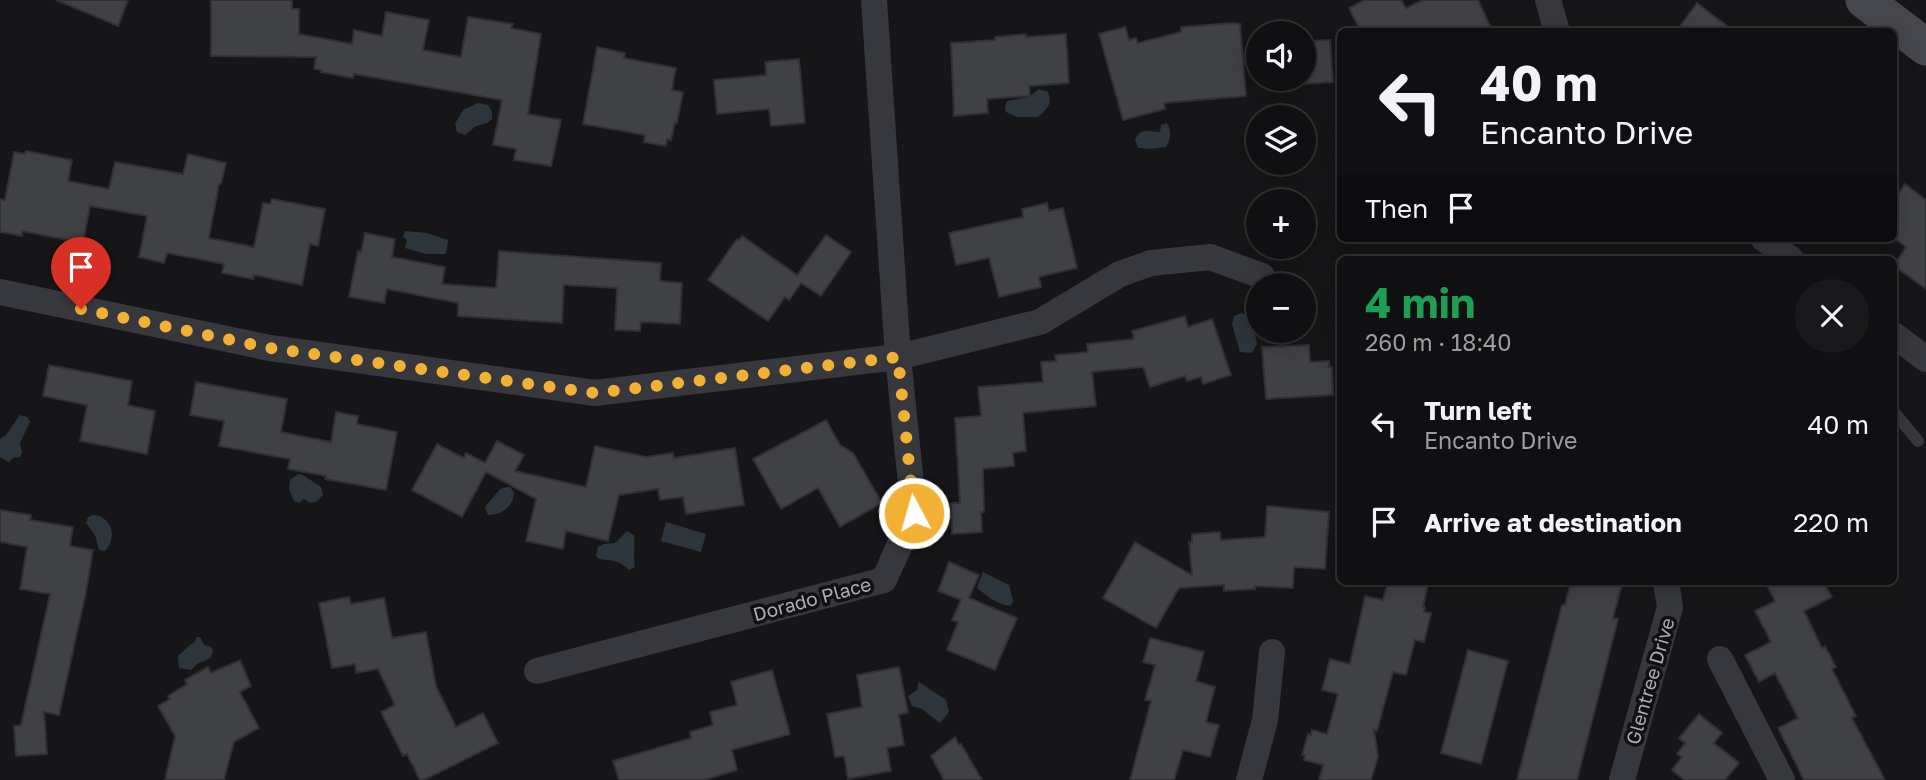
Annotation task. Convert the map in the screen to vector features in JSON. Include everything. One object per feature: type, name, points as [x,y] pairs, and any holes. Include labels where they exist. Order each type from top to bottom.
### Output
[{"type":"main road","points":[[1864,0],[1926,47]]},
{"type":"street","name":"Dorado Place","points":[[537,671],[884,580],[914,513],[898,357],[874,0]]},
{"type":"street","points":[[1548,0],[1556,28]]},
{"type":"street","points":[[1768,242],[1787,256]]},
{"type":"street","points":[[0,292],[270,348],[595,393],[898,357],[1040,322],[1120,274],[1151,263],[1210,257],[1254,273]]},
{"type":"street","points":[[1897,337],[1926,359]]},
{"type":"street","name":"Glentree Drive","points":[[1622,780],[1670,607],[1667,585]]},
{"type":"street","points":[[1249,780],[1265,720],[1272,652]]},
{"type":"street","points":[[1720,659],[1782,780]]},
{"type":"lane","points":[[1897,416],[1918,441]]},
{"type":"shaded area","points":[[1039,89],[1048,92],[1050,100],[1038,117],[1017,117],[1006,112],[1007,101],[1029,97]]},
{"type":"shaded area","points":[[478,103],[488,105],[492,119],[476,126],[465,135],[457,132],[455,124],[463,110]]},
{"type":"shaded area","points":[[1167,123],[1170,135],[1166,147],[1138,148],[1135,140],[1140,133],[1160,132],[1161,125]]},
{"type":"shaded area","points":[[405,231],[427,233],[448,240],[446,254],[426,254],[405,248]]},
{"type":"shaded area","points":[[1242,313],[1246,316],[1246,343],[1257,344],[1252,353],[1240,352],[1232,324],[1234,316]]},
{"type":"shaded area","points":[[20,415],[27,417],[30,422],[20,443],[20,457],[9,462],[0,457],[0,439]]},
{"type":"shaded area","points":[[298,474],[321,487],[323,495],[316,502],[310,503],[304,499],[299,503],[294,501],[289,489],[290,480]]},
{"type":"shaded area","points":[[510,487],[514,492],[509,505],[502,511],[488,515],[485,507],[500,489]]},
{"type":"shaded area","points":[[93,515],[105,519],[111,528],[111,540],[105,551],[99,550],[95,535],[86,523],[88,517]]},
{"type":"shaded area","points":[[666,522],[706,534],[701,552],[661,541]]},
{"type":"shaded area","points":[[627,531],[634,535],[635,567],[629,570],[619,563],[596,556],[598,547],[615,543]]},
{"type":"shaded area","points":[[983,572],[1009,585],[1013,601],[1011,606],[997,602],[977,588]]},
{"type":"shaded area","points":[[197,637],[213,650],[211,658],[191,670],[179,668],[178,656],[194,643]]},
{"type":"shaded area","points":[[919,682],[946,700],[949,712],[940,723],[922,709],[912,706],[908,696],[917,690]]},
{"type":"building","points":[[56,0],[128,0],[118,26]]},
{"type":"building","points":[[211,0],[292,0],[292,9],[299,9],[299,34],[352,44],[354,30],[382,36],[386,12],[429,20],[423,50],[461,57],[468,17],[513,24],[511,28],[541,34],[528,114],[561,120],[551,166],[514,160],[516,149],[493,145],[502,100],[354,74],[353,78],[321,72],[322,70],[314,69],[316,57],[211,56]]},
{"type":"building","points":[[1365,0],[1401,0],[1406,8],[1423,0],[1478,0],[1491,28],[1359,28],[1349,8]]},
{"type":"building","points":[[1697,3],[1730,28],[1679,28]]},
{"type":"building","points":[[1240,24],[1246,96],[1164,103],[1165,109],[1123,120],[1099,34],[1125,27],[1129,40],[1136,38],[1138,43],[1181,32],[1181,27]]},
{"type":"building","points":[[1026,34],[1026,37],[1066,34],[1069,83],[1029,86],[1030,96],[987,99],[988,113],[954,116],[951,43],[995,40],[995,37]]},
{"type":"building","points":[[1330,40],[1333,82],[1316,83],[1316,41]]},
{"type":"building","points":[[597,47],[625,53],[624,58],[676,68],[672,90],[683,92],[677,123],[675,122],[671,140],[667,139],[666,146],[644,142],[645,135],[583,124]]},
{"type":"building","points":[[799,59],[805,123],[771,126],[769,109],[717,114],[714,80],[766,75],[765,62]]},
{"type":"building","points":[[26,151],[72,160],[68,181],[109,189],[115,162],[183,174],[188,154],[226,163],[219,184],[209,238],[254,247],[263,203],[270,204],[272,199],[325,209],[318,246],[310,244],[302,285],[254,275],[253,279],[222,273],[224,264],[167,253],[164,263],[139,257],[147,216],[90,206],[83,243],[22,231],[22,236],[0,232],[0,199],[5,200],[14,152],[25,154]]},
{"type":"building","points":[[1905,184],[1926,200],[1926,289],[1897,268],[1897,261],[1906,247],[1897,240],[1897,196]]},
{"type":"building","points":[[1047,203],[1049,211],[1063,208],[1077,268],[1039,277],[1041,287],[999,297],[989,258],[956,265],[949,233],[1023,217],[1022,209]]},
{"type":"building","points":[[365,233],[395,239],[392,257],[445,267],[442,284],[496,288],[499,251],[661,263],[660,281],[682,283],[680,324],[641,322],[640,331],[615,330],[617,288],[564,285],[562,323],[458,316],[458,303],[387,289],[384,303],[349,297],[358,251],[361,252]]},
{"type":"building","points":[[826,235],[851,252],[821,296],[801,283],[789,300],[785,297],[768,321],[708,280],[737,239],[742,236],[797,275]]},
{"type":"building","points":[[1185,316],[1188,327],[1212,319],[1231,375],[1203,384],[1201,377],[1187,381],[1185,376],[1150,387],[1143,367],[1092,372],[1096,406],[1023,413],[1026,451],[1013,453],[1014,466],[983,469],[982,532],[952,534],[951,503],[960,503],[955,418],[981,416],[978,387],[1043,382],[1041,362],[1056,361],[1055,355],[1088,352],[1087,344],[1134,339],[1132,331]]},
{"type":"building","points":[[1309,345],[1310,362],[1329,361],[1329,367],[1332,367],[1333,395],[1266,399],[1262,347]]},
{"type":"building","points":[[49,365],[132,381],[128,405],[155,411],[147,454],[80,441],[87,405],[43,396]]},
{"type":"building","points":[[196,382],[287,399],[281,432],[331,442],[336,412],[358,416],[357,424],[397,432],[386,490],[288,469],[290,459],[219,446],[224,421],[190,415]]},
{"type":"building","points":[[826,420],[840,445],[853,453],[882,503],[840,527],[818,488],[781,509],[753,459]]},
{"type":"building","points":[[497,441],[524,455],[515,471],[586,487],[595,446],[646,457],[673,453],[674,458],[735,448],[744,505],[686,514],[683,497],[660,500],[658,489],[619,495],[608,541],[566,531],[563,549],[526,541],[536,499],[486,472],[462,517],[412,490],[437,444],[464,458],[466,453],[485,463]]},
{"type":"building","points":[[1267,506],[1329,512],[1325,569],[1294,567],[1293,588],[1255,586],[1255,589],[1224,591],[1224,585],[1179,588],[1156,628],[1103,598],[1135,542],[1192,575],[1189,542],[1192,542],[1192,534],[1220,532],[1221,540],[1265,537]]},
{"type":"building","points":[[0,510],[31,515],[30,520],[73,527],[70,546],[93,550],[59,715],[44,712],[47,754],[16,756],[14,726],[21,725],[50,594],[20,589],[27,547],[0,542]]},
{"type":"building","points":[[949,562],[979,575],[969,598],[1017,618],[995,670],[947,650],[958,622],[952,620],[961,600],[938,591]]},
{"type":"building","points":[[1387,585],[1428,585],[1423,607],[1424,612],[1431,613],[1424,642],[1415,640],[1406,675],[1393,672],[1377,731],[1374,730],[1378,757],[1371,780],[1319,780],[1323,765],[1304,760],[1305,755],[1302,755],[1308,734],[1311,735],[1312,730],[1327,734],[1338,694],[1322,690],[1330,659],[1350,664],[1365,596],[1383,600]]},
{"type":"building","points":[[1570,585],[1622,585],[1613,618],[1618,619],[1577,780],[1517,780],[1562,605],[1565,605]]},
{"type":"building","points":[[1767,585],[1825,585],[1832,597],[1804,611],[1822,648],[1825,646],[1836,667],[1832,669],[1856,716],[1852,718],[1885,780],[1804,780],[1778,728],[1798,718],[1775,673],[1759,682],[1745,655],[1771,642],[1755,611],[1775,601]]},
{"type":"building","points":[[349,597],[351,604],[384,598],[392,638],[426,632],[436,686],[456,727],[483,713],[498,743],[420,780],[407,754],[403,756],[381,712],[395,705],[378,669],[356,673],[355,664],[332,668],[319,603]]},
{"type":"building","points":[[1150,638],[1204,652],[1196,681],[1215,687],[1206,722],[1219,725],[1210,757],[1183,750],[1174,780],[1130,780],[1151,701],[1145,700],[1155,665],[1143,662]]},
{"type":"building","points":[[1468,650],[1508,661],[1481,764],[1441,753]]},
{"type":"building","points":[[240,660],[251,686],[240,692],[259,728],[234,742],[224,780],[165,780],[175,736],[158,706],[187,684],[185,680],[208,667],[211,673]]},
{"type":"building","points":[[899,667],[908,713],[899,715],[904,745],[887,748],[891,771],[848,779],[844,756],[835,757],[827,714],[862,707],[857,675]]},
{"type":"building","points":[[772,670],[790,734],[732,750],[737,770],[704,780],[619,780],[613,761],[691,738],[690,732],[713,725],[710,712],[737,705],[731,682]]},
{"type":"building","points":[[1699,714],[1722,733],[1714,743],[1739,763],[1725,780],[1684,780],[1672,770],[1682,757],[1677,754],[1685,743],[1679,738]]},
{"type":"building","points":[[955,737],[982,780],[944,780],[931,756]]},
{"type":"route","points":[[81,309],[270,348],[595,393],[898,357],[914,513]]}]
